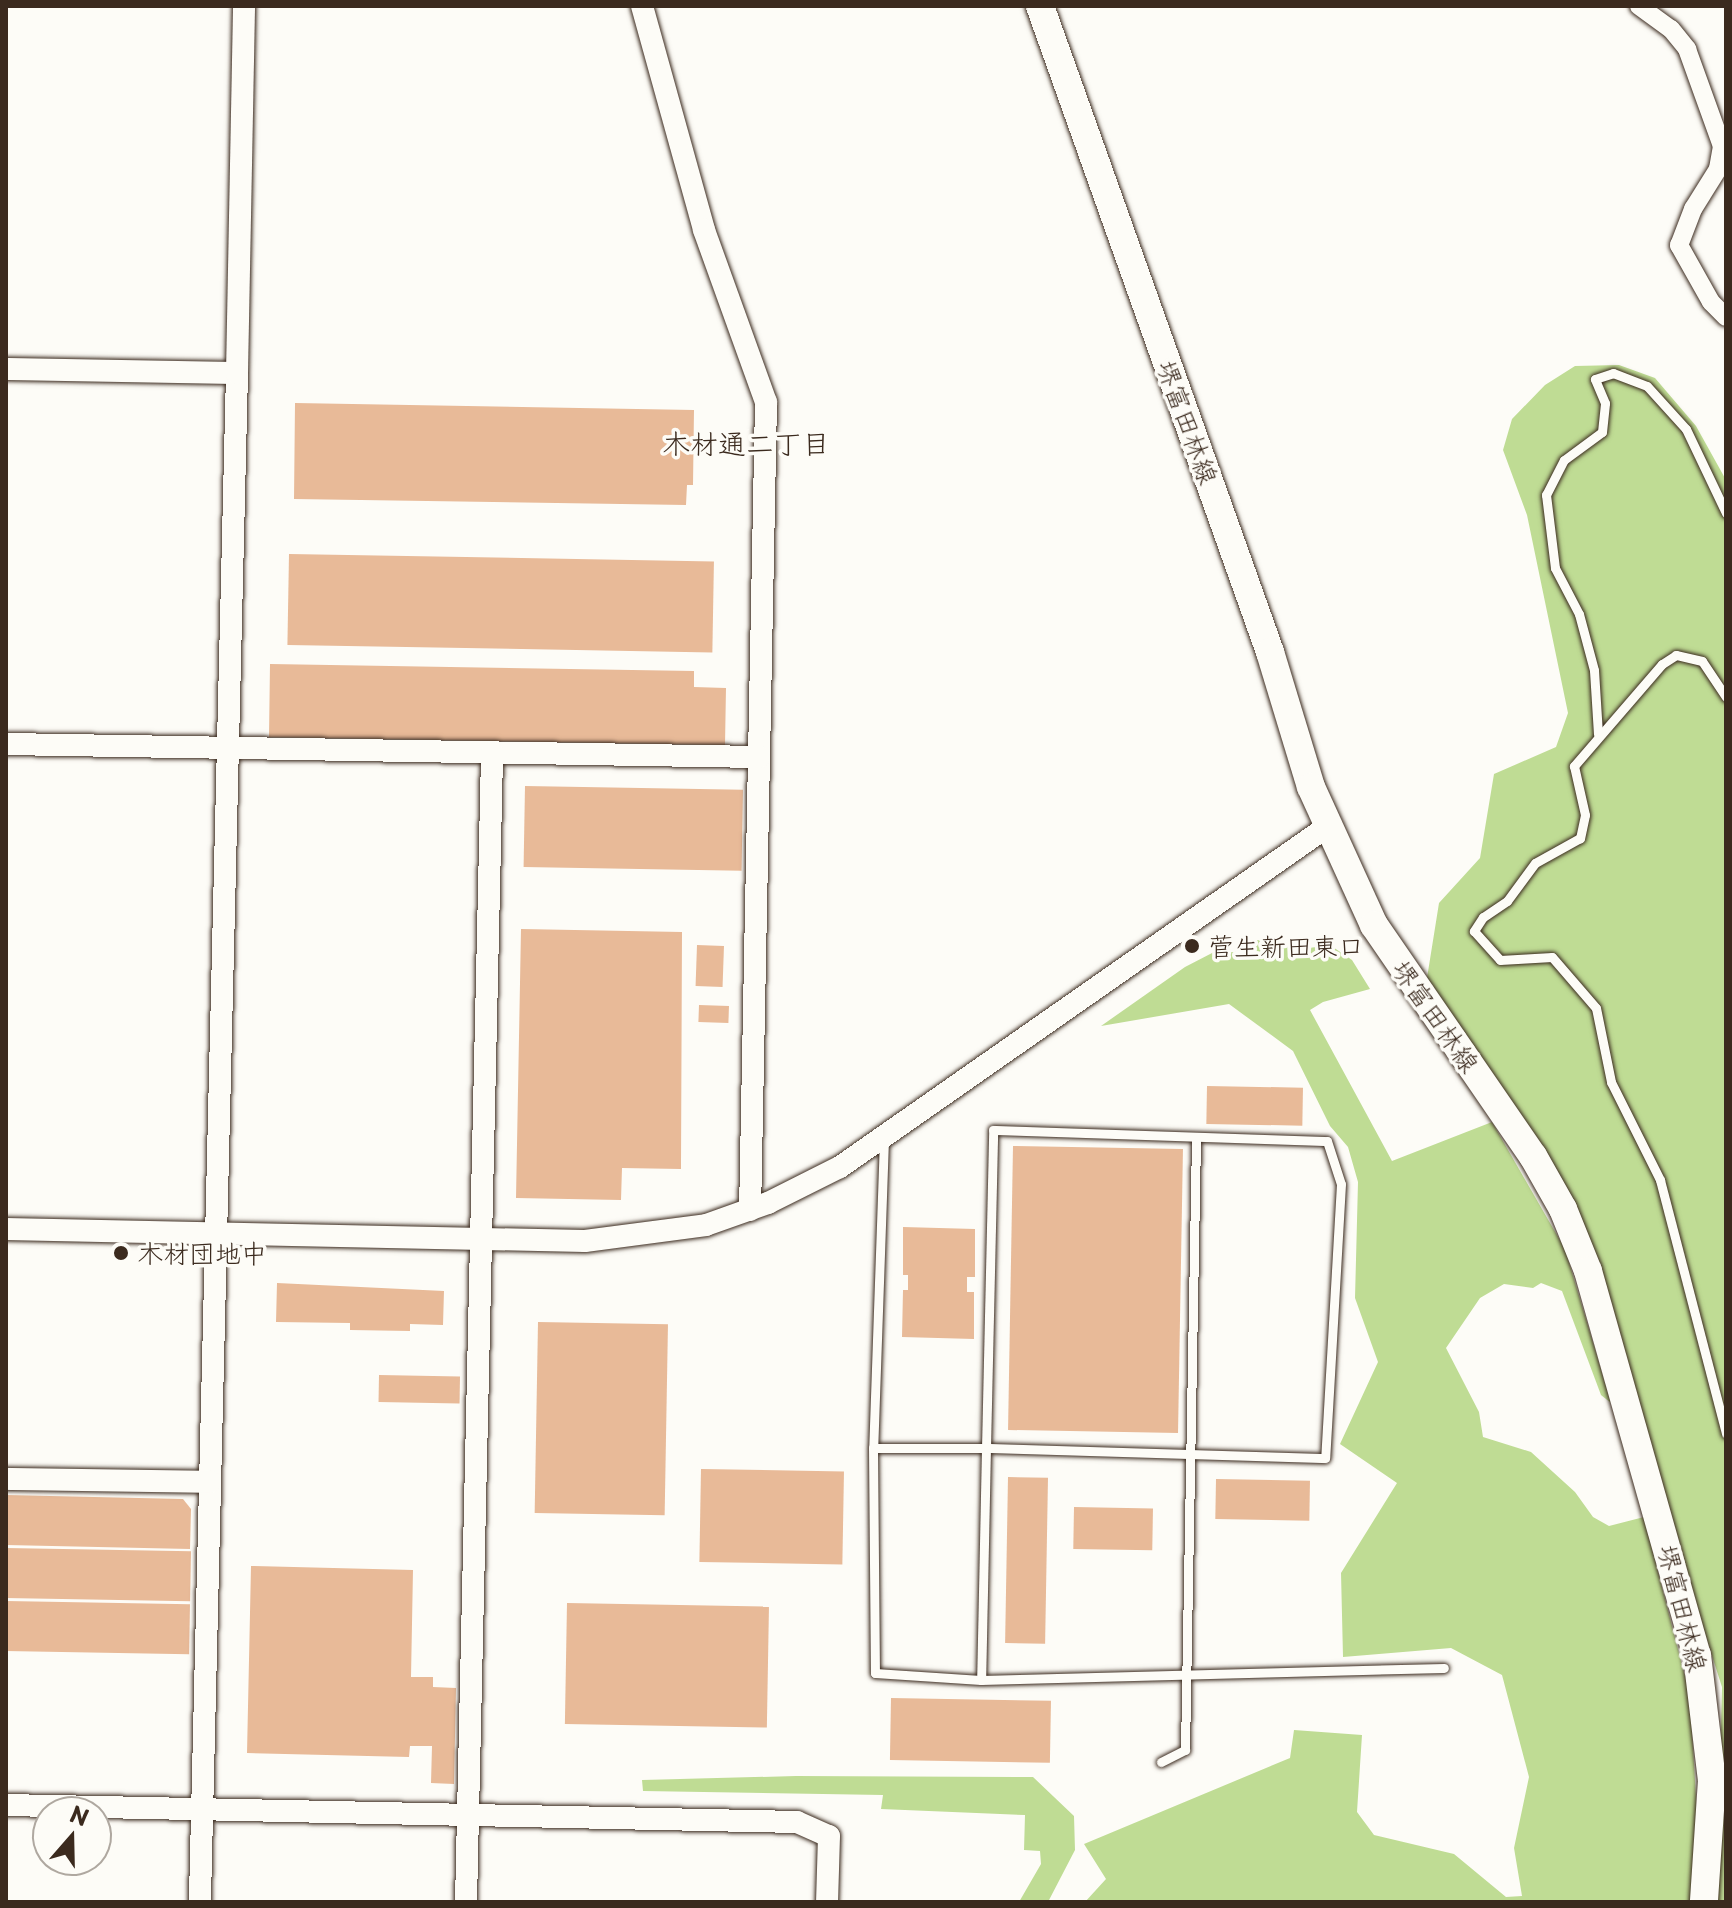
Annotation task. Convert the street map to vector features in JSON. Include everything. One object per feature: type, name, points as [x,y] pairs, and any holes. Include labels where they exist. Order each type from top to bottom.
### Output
[{"type":"main road","name":"堺富田林線","points":[[1040,6],[1270,652],[1290,732],[1328,826],[1374,925],[1550,1184],[1588,1271],[1697,1655],[1712,1780],[1704,1902]]},
{"type":"street","points":[[200,1902],[244,6]]},
{"type":"street","points":[[642,6],[704,230],[766,402],[750,1210]]},
{"type":"street","points":[[1639,6],[1671,29],[1687,49],[1722,146],[1718,169],[1693,209],[1679,245],[1711,302],[1726,317]]},
{"type":"street","points":[[6,369],[237,373]]},
{"type":"street","points":[[6,744],[759,757]]},
{"type":"street","points":[[466,1902],[492,752]]},
{"type":"street","points":[[6,1229],[482,1239],[644,1237],[750,1210],[817,1179],[884,1137],[1328,826]]},
{"type":"street","points":[[6,1479],[210,1482]]},
{"type":"street","points":[[6,1805],[813,1825],[829,1836],[832,1846],[827,1902]]},
{"type":"lane","points":[[1597,735],[1594,670],[1579,614],[1555,568],[1546,495],[1564,460],[1602,432],[1605,403],[1595,379],[1613,373],[1647,386],[1686,429],[1726,513]]},
{"type":"lane","points":[[1726,697],[1702,661],[1676,655],[1662,664],[1597,735],[1574,766],[1585,815],[1580,838],[1535,863],[1507,901],[1483,917],[1474,931],[1500,960],[1552,957],[1596,1008],[1611,1082],[1660,1180],[1726,1434]]},
{"type":"lane","points":[[873,1448],[986,1448],[1325,1458],[1341,1184],[1327,1141],[993,1130],[986,1448],[981,1680]]},
{"type":"lane","points":[[884,1137],[873,1448],[875,1673],[981,1680],[1189,1672],[1444,1668]]},
{"type":"lane","points":[[1161,1762],[1185,1750],[1189,1672],[1196,1137]]},
{"type":"green space","points":[[1619,365],[1655,378],[1696,426],[1726,480],[1726,1902],[1717,1902],[1722,1687],[1563,1191],[1427,978],[1439,903],[1480,858],[1494,774],[1556,747],[1568,713],[1527,515],[1503,450],[1512,419],[1545,385],[1575,366]]},
{"type":"green space","points":[[1257,940],[1309,948],[1330,945],[1352,960],[1370,989],[1323,1002],[1310,1010],[1392,1161],[1492,1122],[1565,1249],[1611,1403],[1601,1395],[1562,1291],[1541,1283],[1533,1288],[1504,1284],[1480,1298],[1446,1348],[1479,1412],[1483,1437],[1531,1452],[1575,1492],[1593,1517],[1609,1526],[1644,1517],[1690,1696],[1698,1831],[1690,1902],[1085,1902],[1106,1879],[1084,1844],[1290,1758],[1294,1730],[1362,1735],[1357,1812],[1374,1835],[1454,1854],[1506,1897],[1522,1896],[1514,1848],[1529,1777],[1502,1675],[1451,1648],[1343,1657],[1341,1573],[1397,1483],[1340,1444],[1378,1362],[1355,1298],[1358,1182],[1348,1147],[1330,1126],[1293,1051],[1229,1004],[1101,1026],[1185,967],[1214,952],[1235,952]]},
{"type":"green space","points":[[796,1776],[1033,1777],[1074,1816],[1075,1850],[1048,1902],[1019,1902],[1041,1864],[1040,1851],[1024,1850],[1025,1815],[881,1809],[883,1795],[643,1791],[642,1780]]},
{"type":"building","points":[[295,403],[694,410],[693,485],[687,485],[686,505],[294,499]]},
{"type":"building","points":[[289,554],[714,561],[712,652],[287,645]]},
{"type":"building","points":[[270,664],[694,671],[694,687],[726,688],[725,745],[269,737]]},
{"type":"building","points":[[525,786],[743,790],[742,871],[524,867]]},
{"type":"building","points":[[521,929],[682,932],[681,1169],[622,1168],[621,1200],[516,1198]]},
{"type":"building","points":[[697,945],[724,946],[723,987],[696,986]]},
{"type":"building","points":[[699,1005],[729,1006],[728,1023],[698,1022]]},
{"type":"building","points":[[1207,1086],[1303,1088],[1302,1126],[1206,1124]]},
{"type":"building","points":[[1013,1146],[1183,1149],[1178,1433],[1008,1430]]},
{"type":"building","points":[[903,1227],[975,1229],[975,1277],[967,1277],[967,1292],[974,1292],[974,1339],[902,1337],[903,1290],[908,1290],[908,1275],[903,1275]]},
{"type":"building","points":[[277,1283],[444,1291],[443,1325],[410,1324],[410,1331],[350,1330],[350,1323],[276,1322]]},
{"type":"building","points":[[538,1322],[668,1324],[665,1515],[535,1513]]},
{"type":"building","points":[[379,1375],[460,1376],[460,1403],[379,1402]]},
{"type":"building","points":[[701,1469],[844,1471],[842,1564],[699,1562]]},
{"type":"building","points":[[1008,1477],[1048,1478],[1045,1644],[1005,1643]]},
{"type":"building","points":[[1216,1479],[1310,1481],[1309,1521],[1215,1519]]},
{"type":"building","points":[[6,1495],[183,1499],[191,1509],[190,1549],[6,1545]]},
{"type":"building","points":[[1074,1507],[1153,1508],[1152,1550],[1073,1549]]},
{"type":"building","points":[[6,1548],[191,1551],[190,1601],[6,1598]]},
{"type":"building","points":[[251,1566],[413,1570],[411,1677],[433,1677],[433,1687],[456,1688],[454,1784],[431,1783],[432,1746],[410,1746],[409,1757],[247,1753]]},
{"type":"building","points":[[6,1601],[190,1604],[189,1654],[6,1651]]},
{"type":"building","points":[[567,1603],[769,1607],[767,1728],[565,1724]]},
{"type":"building","points":[[891,1698],[1051,1701],[1050,1763],[890,1760]]},
{"type":"place","name":"菅生新田東口","points":[[1192,946]]},
{"type":"place","name":"木材団地中","points":[[121,1253]]},
{"type":"district","name":"木材通二丁目","points":[[746,443]]}]
